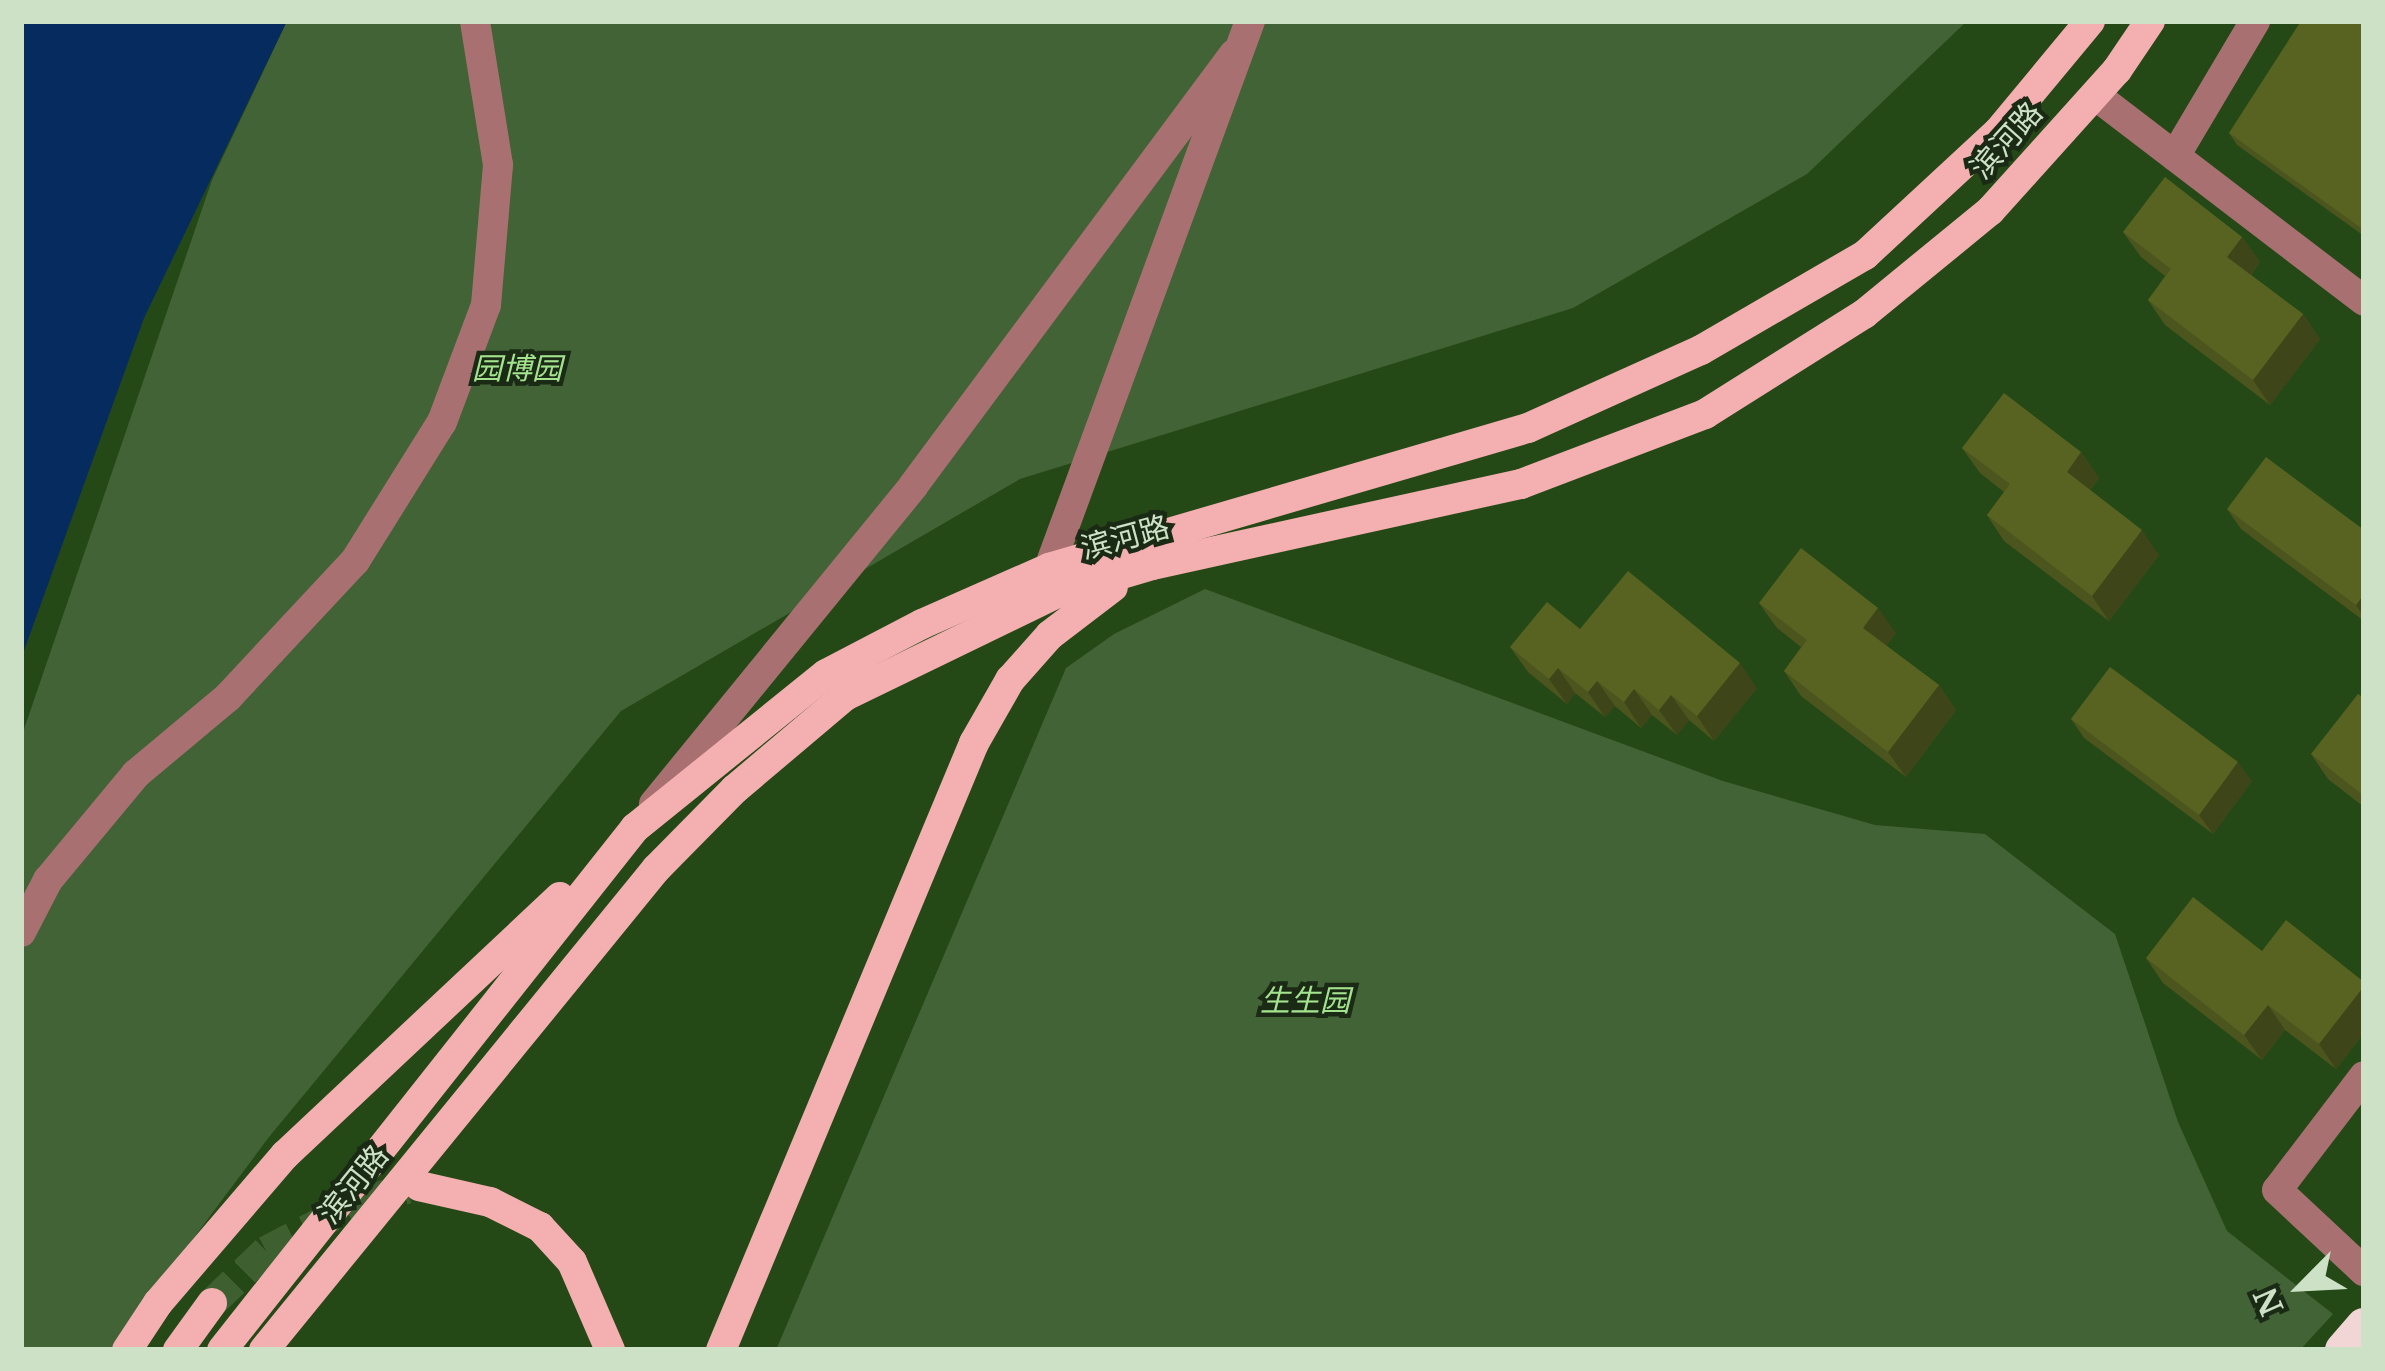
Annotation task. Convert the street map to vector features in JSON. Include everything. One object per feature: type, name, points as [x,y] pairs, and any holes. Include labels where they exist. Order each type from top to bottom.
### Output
[{"type":"highway","points":[[2343,1350],[2364,1326]]},
{"type":"main road","name":"滨河路","points":[[222,1350],[635,828],[826,674],[922,624],[1049,568],[1528,428],[1701,350],[1865,255],[1998,132],[2090,21]]},
{"type":"main road","name":"滨河路","points":[[264,1350],[656,868],[734,789],[845,696],[1057,593],[1152,565],[1521,484],[1705,415],[1864,314],[1990,212],[2095,95],[2150,21]]},
{"type":"main road","points":[[721,1350],[983,727],[1010,680],[1050,635],[1089,600],[1152,565]]},
{"type":"main road","points":[[127,1350],[158,1303],[285,1155],[635,828]]},
{"type":"main road","points":[[418,1186],[490,1202],[540,1227],[572,1262],[610,1350]]},
{"type":"main road","points":[[178,1350],[212,1304]]},
{"type":"lane","points":[[21,932],[47,880],[136,774],[228,698],[356,560],[442,422],[486,305],[498,166],[475,21]]},
{"type":"lane","points":[[1049,568],[1234,54],[1250,21]]},
{"type":"lane","points":[[2175,156],[2255,21]]},
{"type":"lane","points":[[635,828],[913,486],[1234,54]]},
{"type":"lane","points":[[2095,95],[2364,302]]},
{"type":"lane","points":[[2364,1076],[2277,1190],[2364,1270]]},
{"type":"green space","name":"园博园","points":[[287,21],[1967,21],[1807,174],[1573,308],[1020,479],[621,711],[269,1137],[110,1350],[21,1350],[21,738],[212,180]]},
{"type":"green space","name":"生生园","points":[[1205,589],[1723,781],[1875,825],[1985,834],[2115,934],[2178,1122],[2227,1231],[2333,1314],[2300,1350],[776,1350],[1066,668],[1114,634]]},
{"type":"water","points":[[21,21],[287,21],[144,318],[21,659]]},
{"type":"building","points":[[2301,21],[2364,21],[2364,230],[2229,133]]},
{"type":"building","points":[[2165,177],[2242,237],[2227,257],[2303,314],[2253,380],[2148,300],[2171,269],[2123,232]]},
{"type":"building","points":[[2004,393],[2081,452],[2067,472],[2142,530],[2092,596],[1987,515],[2010,484],[1962,448]]},
{"type":"building","points":[[2266,457],[2364,530],[2364,594],[2356,605],[2227,509]]},
{"type":"building","points":[[1801,548],[1878,608],[1863,628],[1939,685],[1888,752],[1784,671],[1807,640],[1759,603]]},
{"type":"building","points":[[1628,571],[1740,663],[1697,716],[1671,695],[1659,710],[1634,689],[1624,702],[1597,681],[1588,692],[1558,668],[1549,679],[1510,647],[1547,602],[1580,629]]},
{"type":"building","points":[[2110,667],[2238,762],[2199,815],[2071,719]]},
{"type":"building","points":[[2358,694],[2364,698],[2364,796],[2311,754]]},
{"type":"building","points":[[2193,897],[2262,951],[2286,920],[2364,982],[2319,1044],[2268,1005],[2244,1035],[2146,958]]},
{"type":"tunnel","points":[[212,1303],[266,1251],[360,1202],[407,1189]]}]
